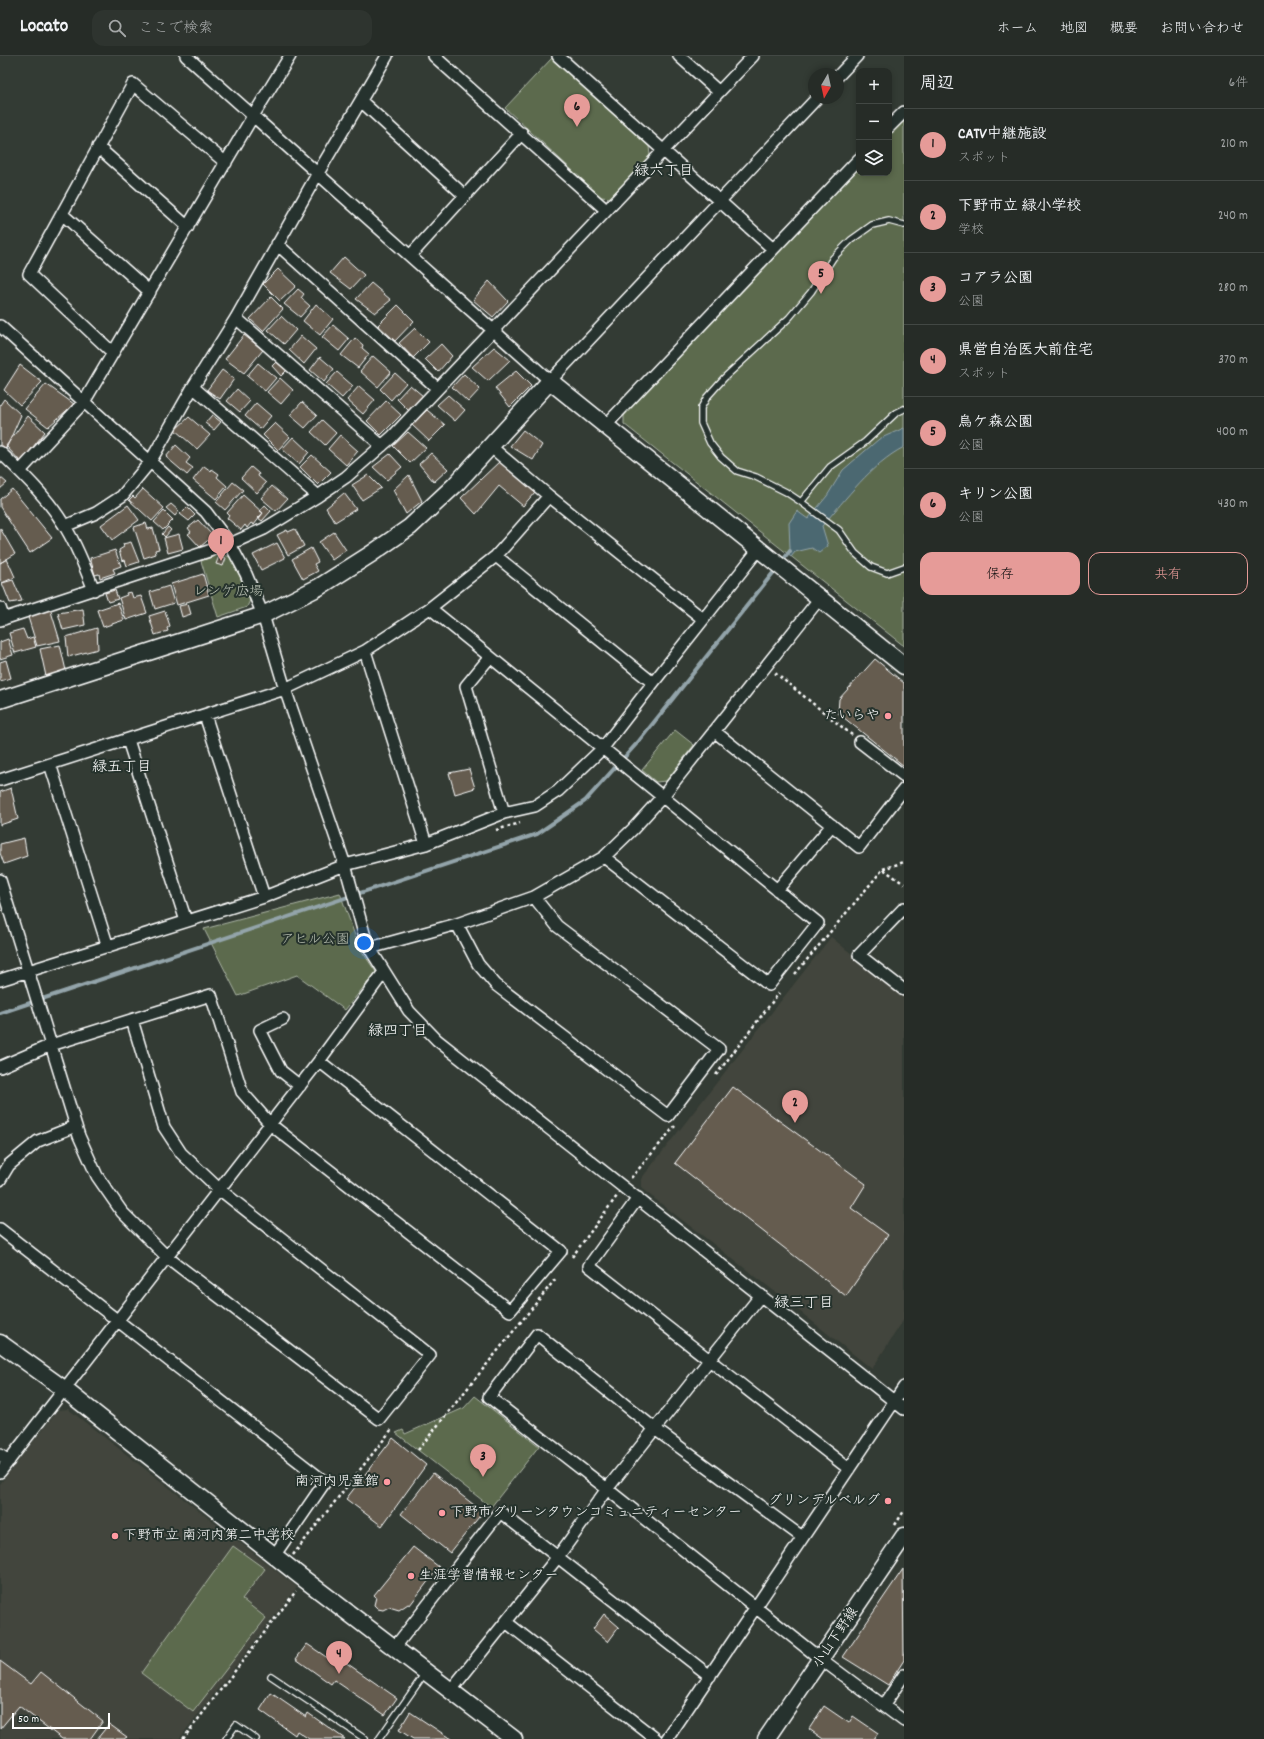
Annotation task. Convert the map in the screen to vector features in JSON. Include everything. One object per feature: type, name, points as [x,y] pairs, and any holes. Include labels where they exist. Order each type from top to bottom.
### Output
[{"type":"street","points":[[186,56],[550,381],[904,666]]},
{"type":"street","points":[[65,526],[96,513],[122,496],[150,462],[193,387],[236,318],[318,173],[388,56]]},
{"type":"street","points":[[434,56],[522,133],[606,210]]},
{"type":"street","points":[[558,56],[773,249]]},
{"type":"street","points":[[679,56],[719,92]]},
{"type":"street","points":[[1,616],[94,590],[230,544],[264,529],[346,477],[392,437],[753,56]]},
{"type":"street","points":[[844,70],[857,56]]},
{"type":"street","points":[[20,471],[84,402],[226,163],[286,57]]},
{"type":"street","points":[[113,353],[29,274],[133,84],[226,163]]},
{"type":"street","points":[[361,101],[464,194]]},
{"type":"street","points":[[0,700],[263,615],[319,587],[410,527],[454,485],[811,104]]},
{"type":"street","points":[[892,124],[904,112]]},
{"type":"street","points":[[410,256],[464,194],[522,133]]},
{"type":"street","points":[[98,147],[188,227]]},
{"type":"street","points":[[606,425],[856,162]]},
{"type":"street","points":[[62,214],[150,292]]},
{"type":"street","points":[[277,244],[437,388]]},
{"type":"street","points":[[236,318],[382,446]]},
{"type":"street","points":[[0,326],[206,512],[230,544],[246,574],[263,615],[285,689],[370,948],[409,1011],[437,1040],[904,1408]]},
{"type":"street","points":[[193,387],[318,496]]},
{"type":"street","points":[[490,446],[549,496],[703,619]]},
{"type":"street","points":[[0,452],[32,482],[65,526],[94,590]]},
{"type":"street","points":[[0,780],[285,689],[366,651],[430,608],[496,556],[549,496]]},
{"type":"street","points":[[0,980],[264,897],[344,865],[426,844],[504,813],[535,806],[558,791],[602,748],[759,549]]},
{"type":"street","points":[[496,556],[653,682]]},
{"type":"street","points":[[370,948],[457,924],[534,897],[604,857],[633,829],[662,797],[820,598]]},
{"type":"street","points":[[430,608],[818,923],[769,984],[604,857]]},
{"type":"street","points":[[366,651],[426,844]]},
{"type":"street","points":[[490,657],[466,686],[504,813]]},
{"type":"street","points":[[205,715],[264,897]]},
{"type":"street","points":[[714,731],[859,847],[904,789]]},
{"type":"street","points":[[128,740],[186,921]]},
{"type":"street","points":[[860,742],[904,776]]},
{"type":"street","points":[[50,764],[108,947]]},
{"type":"street","points":[[777,890],[832,825]]},
{"type":"street","points":[[0,880],[4,904],[28,972],[76,1126],[97,1176],[122,1212],[167,1256],[379,1419],[430,1354],[219,1189],[181,1153],[164,1127],[132,1020]]},
{"type":"street","points":[[457,924],[478,964],[496,985],[668,1116],[719,1049],[557,926],[534,897]]},
{"type":"street","points":[[904,908],[859,955],[904,990]]},
{"type":"street","points":[[0,1472],[4,1458],[64,1389],[118,1320],[300,1086],[384,972]]},
{"type":"street","points":[[0,1066],[51,1045],[211,996],[242,1092],[270,1124],[510,1311],[561,1251],[319,1061]]},
{"type":"street","points":[[283,1019],[260,1030],[281,1071],[300,1086]]},
{"type":"street","points":[[0,1180],[9,1165],[38,1141],[76,1126]]},
{"type":"street","points":[[638,1198],[589,1266],[849,1469]]},
{"type":"street","points":[[0,1229],[326,1482],[274,1556]]},
{"type":"street","points":[[451,1690],[557,1558],[607,1489],[761,1295]]},
{"type":"street","points":[[802,1537],[655,1429],[537,1334],[489,1397],[756,1608],[904,1721]]},
{"type":"street","points":[[0,1343],[64,1389],[274,1556],[514,1739]]},
{"type":"street","points":[[668,1739],[904,1387]]},
{"type":"street","points":[[395,1648],[500,1512],[710,1676]]},
{"type":"street","name":"小山下野線","points":[[766,1739],[822,1659],[904,1536]]},
{"type":"street","points":[[506,1622],[656,1739]]},
{"type":"street","points":[[884,1705],[904,1675]]},
{"type":"lane","points":[[904,225],[889,221],[872,225],[851,240],[833,258],[811,292],[789,318],[724,378],[707,397],[701,408],[701,424],[710,444],[721,457],[737,471],[756,477],[786,492],[801,502],[839,530],[855,553],[870,567],[887,573],[904,567]]},
{"type":"lane","points":[[801,502],[830,467],[866,442],[896,413],[904,409]]},
{"type":"lane","points":[[379,1739],[426,1671]]},
{"type":"lane","points":[[271,1676],[365,1739]]},
{"type":"lane","points":[[226,1739],[236,1725],[256,1739]]},
{"type":"path","points":[[767,666],[860,742]]},
{"type":"path","points":[[794,974],[883,869],[904,862]]},
{"type":"path","points":[[883,869],[904,884]]},
{"type":"path","points":[[725,1064],[780,992]]},
{"type":"path","points":[[569,1261],[624,1186],[678,1122]]},
{"type":"path","points":[[418,1450],[560,1273]]},
{"type":"path","points":[[293,1555],[392,1429]]},
{"type":"path","points":[[183,1739],[305,1580]]},
{"type":"shaded area","points":[[831,937],[904,997],[904,1319],[872,1369],[642,1189],[641,1179]]},
{"type":"shaded area","name":"下野市立 南河内第二中学校","points":[[68,1409],[297,1587],[179,1739],[0,1739],[0,1484],[58,1410]]},
{"type":"green space","points":[[552,58],[649,146],[650,156],[611,198],[601,197],[505,108]]},
{"type":"green space","points":[[904,119],[904,646],[624,424],[624,415],[856,170],[856,176],[892,176],[892,132]]},
{"type":"green space","name":"レンゲ広場","points":[[221,554],[230,557],[251,598],[247,607],[218,617],[201,561]]},
{"type":"green space","points":[[675,730],[694,745],[666,781],[656,782],[642,770]]},
{"type":"green space","name":"アヒル公園","points":[[340,893],[359,947],[376,972],[345,1010],[297,975],[238,996],[204,929]]},
{"type":"green space","points":[[475,1396],[539,1446],[491,1507],[396,1433],[403,1430],[405,1434],[464,1408]]},
{"type":"green space","points":[[233,1546],[265,1569],[242,1599],[266,1618],[193,1712],[141,1673]]},
{"type":"water","points":[[904,428],[904,447],[892,454],[870,472],[822,526],[828,546],[819,553],[812,548],[795,552],[791,557],[787,554],[790,549],[789,523],[797,511],[808,519],[827,496],[843,470],[879,439]]},
{"type":"building","points":[[344,257],[364,275],[351,289],[330,273]]},
{"type":"building","points":[[278,269],[296,286],[280,301],[263,284]]},
{"type":"building","points":[[489,281],[508,301],[493,317],[473,300]]},
{"type":"building","points":[[371,283],[391,300],[375,313],[356,299]]},
{"type":"building","points":[[298,289],[304,294],[301,298],[310,306],[300,317],[284,304]]},
{"type":"building","points":[[271,297],[283,309],[263,331],[250,319]]},
{"type":"building","points":[[316,304],[333,319],[320,335],[303,321]]},
{"type":"building","points":[[398,305],[414,321],[395,341],[378,325]]},
{"type":"building","points":[[281,316],[296,330],[284,344],[268,330]]},
{"type":"building","points":[[333,325],[349,339],[339,351],[322,337]]},
{"type":"building","points":[[415,328],[429,342],[413,358],[399,343]]},
{"type":"building","points":[[244,335],[263,350],[244,373],[225,359]]},
{"type":"building","points":[[301,336],[316,349],[304,364],[289,350]]},
{"type":"building","points":[[355,338],[363,345],[362,348],[369,354],[358,368],[341,355]]},
{"type":"building","points":[[441,344],[452,356],[438,372],[425,359]]},
{"type":"building","points":[[494,347],[510,360],[488,381],[472,367]]},
{"type":"building","points":[[373,356],[391,372],[378,387],[360,371]]},
{"type":"building","points":[[320,357],[334,369],[324,382],[310,370]]},
{"type":"building","points":[[277,361],[287,370],[281,376],[272,366]]},
{"type":"building","points":[[258,363],[276,378],[265,391],[247,376]]},
{"type":"building","points":[[20,365],[42,382],[20,405],[4,390]]},
{"type":"building","points":[[222,370],[234,379],[220,399],[207,390]]},
{"type":"building","points":[[516,371],[531,386],[510,407],[495,388]]},
{"type":"building","points":[[337,372],[353,386],[342,398],[326,384]]},
{"type":"building","points":[[395,373],[406,383],[391,400],[380,389]]},
{"type":"building","points":[[464,374],[480,389],[468,402],[452,387]]},
{"type":"building","points":[[280,378],[293,390],[281,404],[267,392]]},
{"type":"building","points":[[46,384],[74,404],[48,427],[25,409]]},
{"type":"building","points":[[410,385],[423,396],[409,411],[397,399]]},
{"type":"building","points":[[359,386],[375,400],[363,414],[347,400]]},
{"type":"building","points":[[237,389],[250,401],[240,412],[227,401]]},
{"type":"building","points":[[448,395],[465,410],[455,421],[437,405]]},
{"type":"building","points":[[4,399],[21,415],[5,451],[0,446],[0,405]]},
{"type":"building","points":[[386,401],[401,415],[381,435],[367,421]]},
{"type":"building","points":[[302,402],[317,415],[305,428],[290,415]]},
{"type":"building","points":[[256,403],[271,416],[260,429],[245,416]]},
{"type":"building","points":[[427,410],[445,425],[429,441],[412,425]]},
{"type":"building","points":[[212,415],[221,422],[214,430],[205,423]]},
{"type":"building","points":[[28,416],[45,432],[21,462],[6,446]]},
{"type":"building","points":[[189,417],[210,435],[197,449],[175,430]]},
{"type":"building","points":[[322,420],[336,433],[325,445],[311,432]]},
{"type":"building","points":[[275,423],[290,437],[278,450],[263,435]]},
{"type":"building","points":[[523,430],[542,445],[533,460],[510,446]]},
{"type":"building","points":[[408,432],[426,448],[410,463],[393,446]]},
{"type":"building","points":[[340,435],[358,451],[346,465],[328,449]]},
{"type":"building","points":[[293,437],[309,452],[299,464],[282,449]]},
{"type":"building","points":[[176,445],[190,458],[186,463],[193,468],[187,475],[166,457]]},
{"type":"building","points":[[431,453],[448,469],[434,482],[419,464]]},
{"type":"building","points":[[390,454],[402,467],[387,480],[373,467]]},
{"type":"building","points":[[312,455],[331,472],[318,485],[300,467]]},
{"type":"building","points":[[501,460],[535,492],[523,506],[499,486],[476,514],[461,498]]},
{"type":"building","points":[[204,466],[219,474],[217,477],[227,486],[216,499],[193,480]]},
{"type":"building","points":[[251,467],[266,483],[257,493],[241,478]]},
{"type":"building","points":[[368,475],[381,488],[362,500],[352,485]]},
{"type":"building","points":[[409,475],[422,501],[406,514],[393,490]]},
{"type":"building","points":[[0,477],[7,483],[0,489]]},
{"type":"building","points":[[233,482],[243,490],[225,510],[216,502]]},
{"type":"building","points":[[272,486],[287,499],[276,511],[261,498]]},
{"type":"building","points":[[12,489],[52,538],[30,553],[0,507],[0,499]]},
{"type":"building","points":[[143,489],[164,508],[152,521],[129,500],[133,496],[135,498]]},
{"type":"building","points":[[344,493],[356,509],[335,522],[326,508]]},
{"type":"building","points":[[243,495],[263,513],[254,525],[251,523],[247,528],[245,525],[241,530],[227,518],[229,515],[227,513]]},
{"type":"building","points":[[171,504],[179,511],[175,516],[166,508]]},
{"type":"building","points":[[128,505],[139,520],[112,540],[101,525]]},
{"type":"building","points":[[265,505],[271,511],[262,521],[258,518],[263,513],[260,511]]},
{"type":"building","points":[[187,507],[195,515],[189,521],[180,514]]},
{"type":"building","points":[[164,511],[173,520],[163,530],[154,522]]},
{"type":"building","points":[[198,520],[213,536],[200,547],[188,534],[191,532],[188,528]]},
{"type":"building","points":[[146,523],[148,529],[153,528],[159,549],[155,550],[156,554],[144,558],[134,527]]},
{"type":"building","points":[[168,527],[171,530],[165,537],[162,534]]},
{"type":"building","points":[[0,528],[15,554],[0,563]]},
{"type":"building","points":[[295,529],[304,546],[288,555],[277,535],[287,530],[288,532]]},
{"type":"building","points":[[334,532],[346,550],[332,560],[319,542]]},
{"type":"building","points":[[179,534],[183,549],[168,553],[164,538]]},
{"type":"building","points":[[131,542],[139,562],[127,566],[125,560],[122,561],[119,550],[124,547],[123,544]]},
{"type":"building","points":[[277,543],[285,558],[261,570],[253,555]]},
{"type":"building","points":[[311,548],[318,562],[314,564],[318,571],[303,579],[292,559]]},
{"type":"building","points":[[115,550],[121,566],[113,569],[115,573],[100,578],[99,574],[95,575],[90,558]]},
{"type":"building","points":[[219,556],[226,558],[223,566],[216,564]]},
{"type":"building","points":[[7,559],[15,577],[2,583],[0,579],[0,563]]},
{"type":"building","points":[[203,574],[209,595],[177,605],[171,584]]},
{"type":"building","points":[[13,580],[22,601],[10,603],[2,583]]},
{"type":"building","points":[[169,586],[174,603],[155,609],[150,592]]},
{"type":"building","points":[[115,590],[118,599],[108,602],[105,593]]},
{"type":"building","points":[[131,592],[133,598],[141,596],[147,613],[126,620],[119,598],[127,595],[126,593]]},
{"type":"building","points":[[118,603],[124,620],[103,627],[97,610]]},
{"type":"building","points":[[188,604],[191,614],[182,617],[179,606]]},
{"type":"building","points":[[50,608],[60,641],[37,646],[27,614]]},
{"type":"building","points":[[83,609],[85,625],[63,630],[58,613]]},
{"type":"building","points":[[165,611],[170,626],[167,628],[168,631],[155,635],[149,616]]},
{"type":"building","points":[[97,628],[98,649],[68,657],[66,637]]},
{"type":"building","points":[[23,629],[27,639],[33,637],[36,647],[15,653],[9,633]]},
{"type":"building","points":[[8,639],[13,655],[0,659],[0,642]]},
{"type":"building","points":[[60,645],[67,675],[47,681],[40,649]]},
{"type":"building","points":[[875,659],[904,683],[904,766],[838,713],[839,699]]},
{"type":"building","points":[[6,660],[11,678],[0,681],[0,662]]},
{"type":"building","points":[[469,769],[475,788],[455,794],[449,773]]},
{"type":"building","points":[[11,788],[18,819],[0,825],[0,792]]},
{"type":"building","points":[[24,838],[27,856],[4,864],[0,853],[0,844]]},
{"type":"building","points":[[733,1087],[866,1184],[851,1208],[888,1235],[846,1296],[675,1163]]},
{"type":"building","name":"南河内児童館","points":[[393,1438],[426,1465],[382,1526],[346,1499]]},
{"type":"building","name":"下野市グリーンタウンコミュニティーセンター","points":[[433,1473],[483,1512],[450,1553],[401,1514]]},
{"type":"building","name":"生涯学習情報センター","points":[[413,1547],[439,1567],[410,1605],[408,1604],[399,1610],[389,1607],[383,1610],[378,1609],[374,1605],[376,1597],[374,1595]]},
{"type":"building","points":[[903,1569],[904,1660],[888,1685],[843,1657]]},
{"type":"building","points":[[604,1614],[619,1627],[608,1642],[593,1629]]},
{"type":"building","points":[[307,1644],[341,1667],[345,1662],[397,1698],[385,1715],[334,1680],[331,1684],[296,1659]]},
{"type":"building","points":[[0,1661],[31,1684],[41,1672],[103,1721],[90,1739],[62,1739],[19,1706],[0,1729]]},
{"type":"building","points":[[271,1693],[306,1717],[308,1713],[345,1739],[309,1739],[297,1731],[295,1735],[260,1710]]},
{"type":"building","points":[[824,1706],[849,1723],[853,1716],[878,1733],[874,1739],[823,1739],[809,1729]]},
{"type":"building","points":[[410,1712],[451,1739],[413,1739],[399,1730]]},
{"type":"building","points":[[109,1724],[127,1737],[124,1739],[97,1739]]},
{"type":"waterway","points":[[781,563],[790,551]]},
{"type":"waterway","points":[[0,1013],[537,834],[585,801],[639,741],[777,568]]},
{"type":"place","name":"キリン公園","points":[[577,127]]},
{"type":"place","name":"烏ケ森公園","points":[[821,294]]},
{"type":"place","name":"CATV中継施設","points":[[221,561]]},
{"type":"place","name":"たいらや","points":[[888,716]]},
{"type":"place","name":"下野市立 緑小学校","points":[[795,1123]]},
{"type":"place","name":"コアラ公園","points":[[483,1477]]},
{"type":"place","name":"南河内児童館","points":[[387,1482]]},
{"type":"place","name":"グリンデルベルグ","points":[[888,1501]]},
{"type":"place","name":"下野市グリーンタウンコミュニティーセンター","points":[[442,1513]]},
{"type":"place","name":"下野市立 南河内第二中学校","points":[[115,1536]]},
{"type":"place","name":"生涯学習情報センター","points":[[411,1576]]},
{"type":"place","name":"県営自治医大前住宅","points":[[339,1674]]},
{"type":"district","name":"緑六丁目","points":[[664,172]]},
{"type":"district","name":"緑五丁目","points":[[122,768]]},
{"type":"district","name":"緑四丁目","points":[[398,1032]]},
{"type":"district","name":"緑三丁目","points":[[804,1304]]}]
